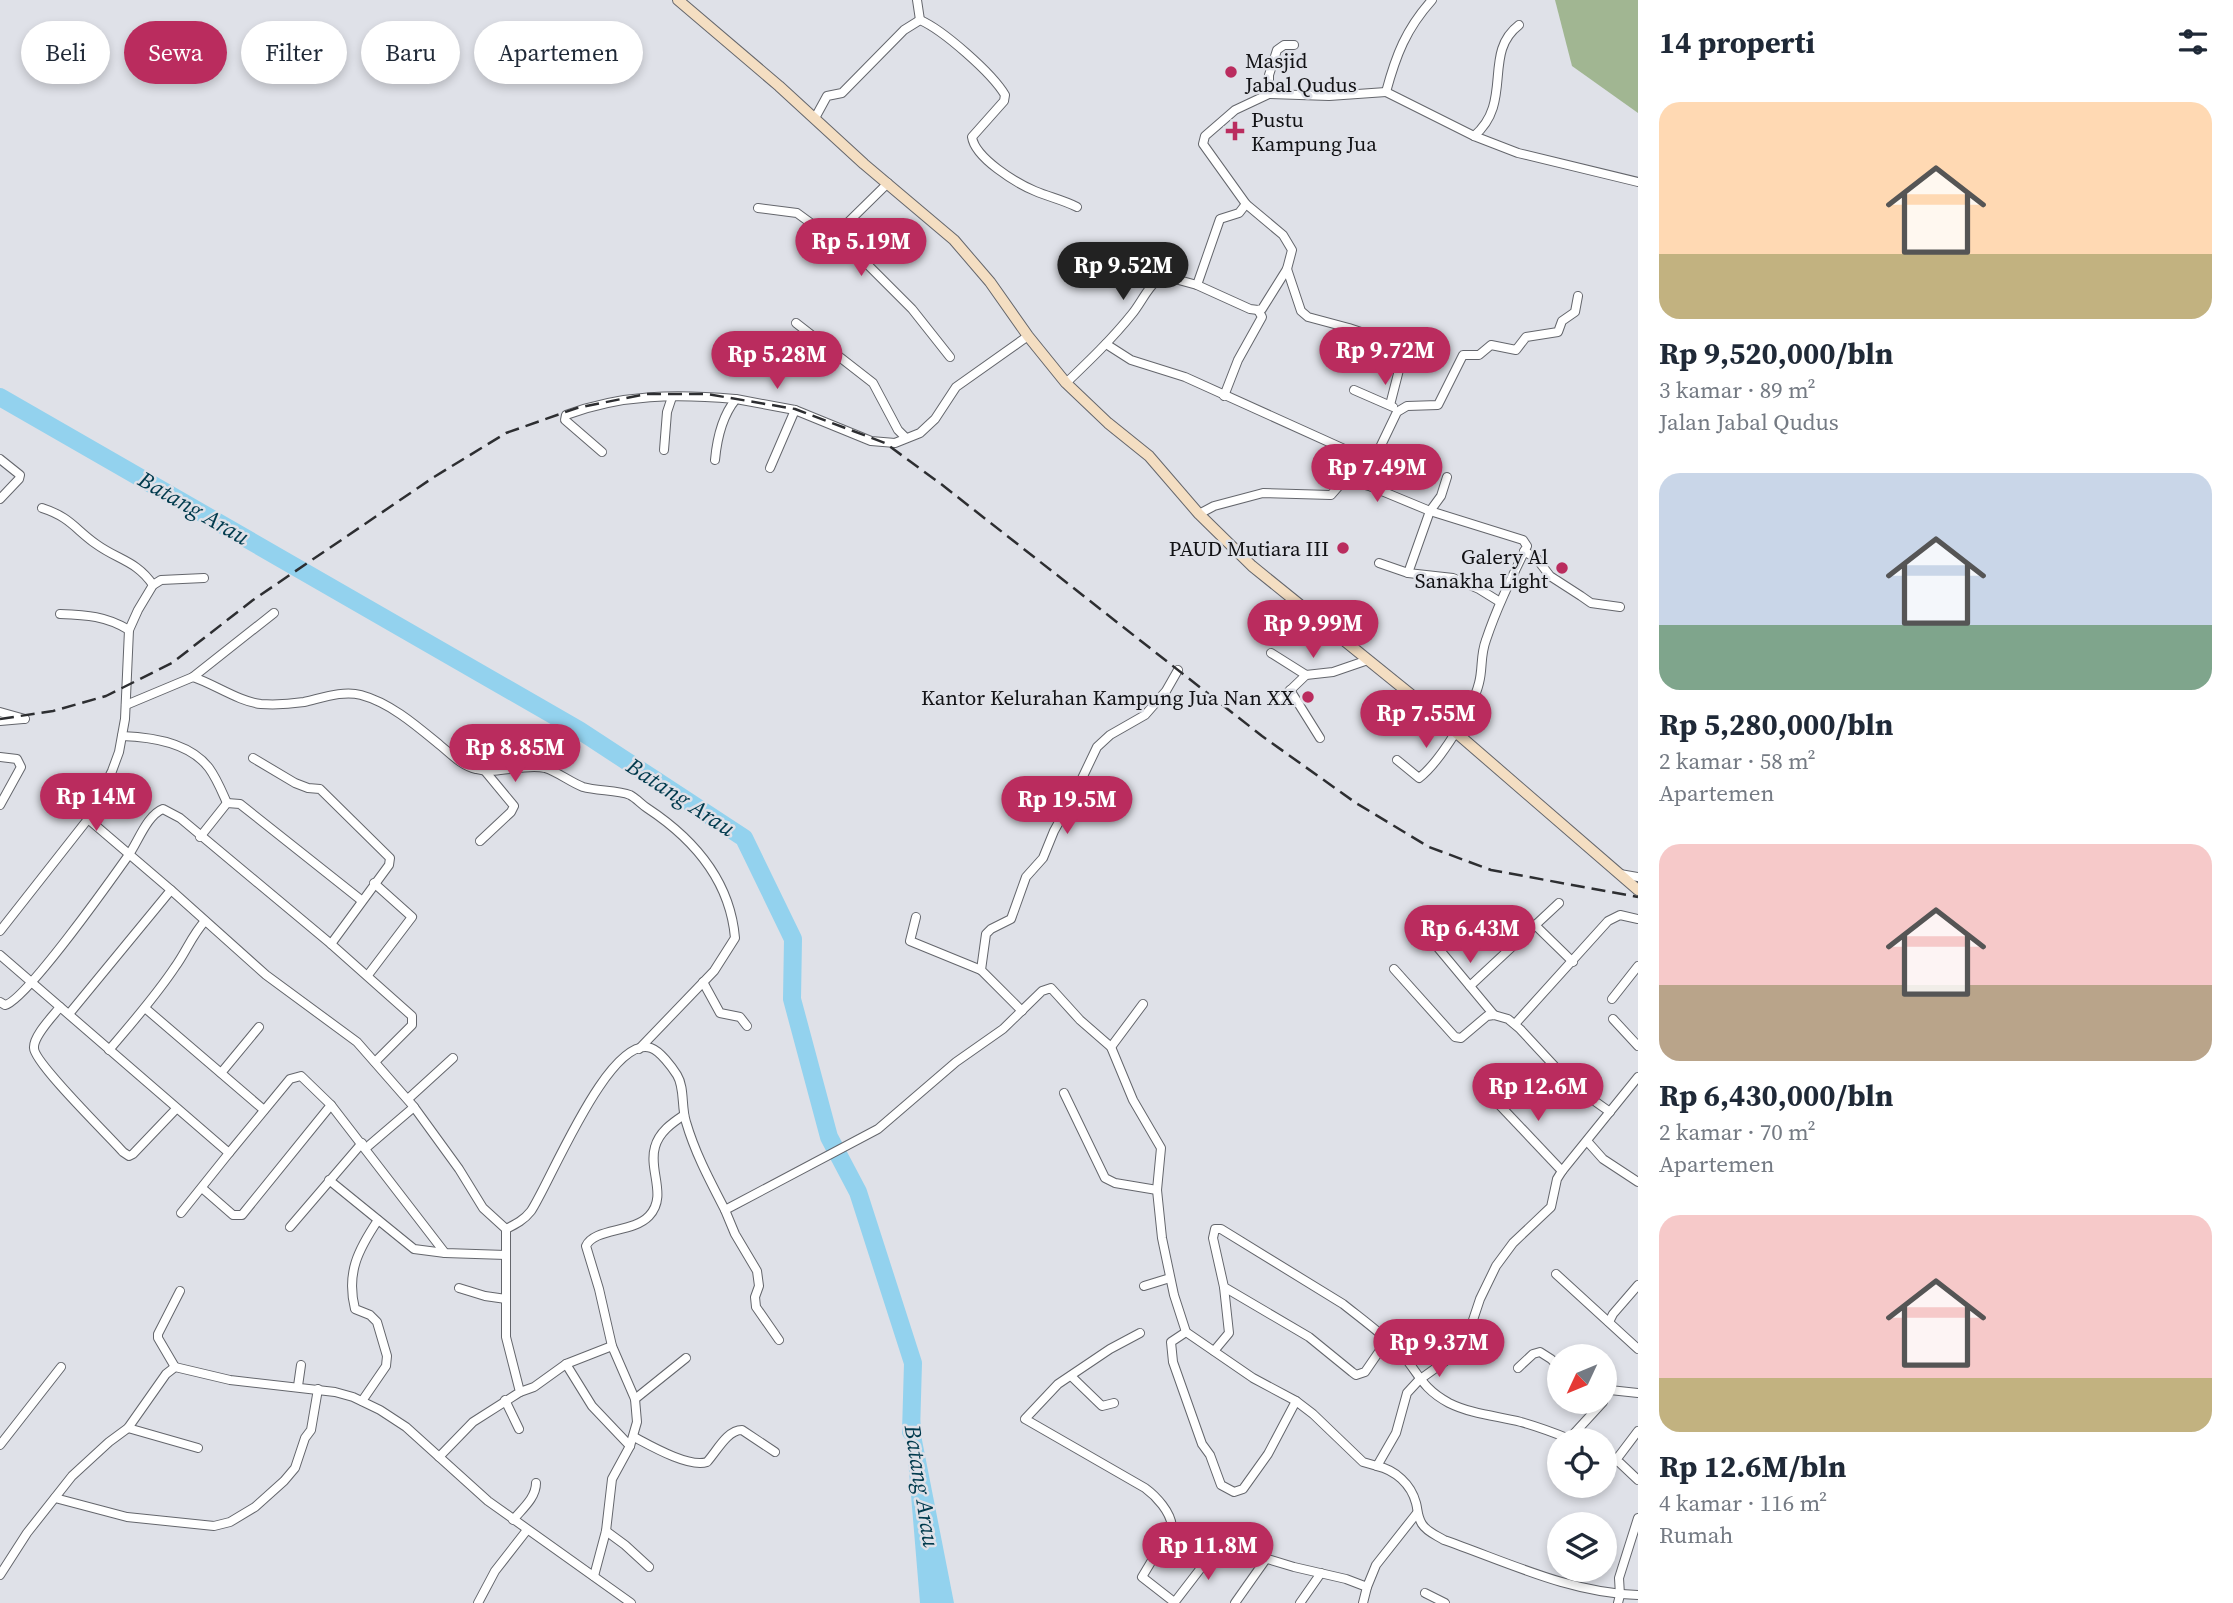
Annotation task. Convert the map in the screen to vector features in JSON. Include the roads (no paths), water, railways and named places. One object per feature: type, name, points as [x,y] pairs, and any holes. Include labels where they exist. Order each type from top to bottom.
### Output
[{"type":"street","points":[[678,0],[954,240],[974,262],[1066,383],[1108,423],[1149,456],[1199,514],[1252,566],[1545,807],[1638,890]]},
{"type":"street","points":[[917,0],[920,20]]},
{"type":"street","points":[[1386,92],[1402,40],[1432,0]]},
{"type":"street","points":[[816,118],[827,96],[842,93],[904,30],[920,20]]},
{"type":"street","points":[[920,20],[937,29],[968,56],[1004,94],[1004,101],[972,137],[973,145],[1020,183],[1077,207]]},
{"type":"street","points":[[1474,136],[1483,128],[1497,99],[1500,50],[1511,31],[1519,25]]},
{"type":"street","points":[[1269,94],[1269,75],[1277,50],[1284,45],[1294,45]]},
{"type":"street","points":[[1066,383],[1106,344],[1158,278],[1164,276],[1197,285],[1250,309],[1262,309],[1287,270],[1292,254],[1289,243],[1246,204],[1203,144],[1203,140],[1208,132],[1235,110],[1269,94],[1329,96],[1386,92],[1474,136],[1518,153],[1638,182]]},
{"type":"street","points":[[832,238],[888,184]]},
{"type":"street","points":[[1197,285],[1220,219],[1239,213],[1246,204]]},
{"type":"street","points":[[758,208],[797,213],[868,265],[890,286],[950,357]]},
{"type":"street","points":[[1287,270],[1301,311],[1308,317],[1400,345],[1401,362],[1394,408],[1373,463],[1372,486]]},
{"type":"street","points":[[1354,390],[1394,408],[1438,404],[1463,355],[1479,355],[1491,345],[1514,351],[1528,335],[1558,332],[1562,321],[1575,312],[1578,296]]},
{"type":"street","points":[[1224,396],[1238,359],[1262,317],[1258,310]]},
{"type":"street","points":[[796,323],[873,383],[898,430],[905,437],[912,438],[935,419],[956,387],[1028,336]]},
{"type":"street","points":[[1106,344],[1125,358],[1185,377],[1373,463]]},
{"type":"street","points":[[602,452],[565,420],[566,415],[586,408],[649,396],[735,399],[795,410],[874,442],[895,443],[905,437]]},
{"type":"street","points":[[664,450],[667,412],[672,397]]},
{"type":"street","points":[[715,460],[716,440],[735,399]]},
{"type":"street","points":[[770,468],[795,410]]},
{"type":"street","points":[[0,459],[20,475],[0,499]]},
{"type":"street","points":[[1408,573],[1430,511],[1441,496],[1447,477]]},
{"type":"street","points":[[1199,514],[1214,506],[1263,493],[1331,495],[1345,479],[1372,486],[1430,511],[1527,543],[1500,602],[1481,655],[1479,684],[1441,755],[1419,778],[1397,760]]},
{"type":"street","points":[[42,508],[67,519],[98,546],[137,566],[153,585]]},
{"type":"street","points":[[1524,551],[1537,559],[1550,576],[1591,603],[1620,607]]},
{"type":"street","points":[[1378,563],[1408,573],[1453,578],[1500,602]]},
{"type":"street","points":[[0,931],[88,819],[112,771],[122,736],[129,630],[132,621],[153,585],[161,580],[204,578]]},
{"type":"street","points":[[126,705],[193,677],[274,613]]},
{"type":"street","points":[[60,614],[97,616],[117,622],[129,630]]},
{"type":"street","points":[[1271,653],[1306,676]]},
{"type":"street","points":[[1281,699],[1306,676],[1333,672],[1368,660]]},
{"type":"street","points":[[981,970],[986,934],[1011,919],[1026,877],[1043,858],[1097,747],[1103,739],[1145,715],[1166,691],[1178,670]]},
{"type":"street","points":[[193,677],[251,702],[262,704],[300,702],[345,694],[362,695],[396,712],[473,769],[485,771],[543,767],[582,786],[630,795],[658,814],[700,852],[720,883],[732,914],[735,939],[714,971],[639,1049],[625,1057],[605,1079],[568,1137],[531,1210],[520,1223],[506,1230]]},
{"type":"street","points":[[1290,690],[1320,738]]},
{"type":"street","points":[[0,712],[26,719],[0,721]]},
{"type":"street","points":[[122,736],[152,739],[192,752],[211,771],[227,803]]},
{"type":"street","points":[[0,757],[17,759],[21,767],[0,805]]},
{"type":"street","points":[[253,758],[295,783],[320,789],[390,858],[331,944]]},
{"type":"street","points":[[480,841],[514,806],[485,771]]},
{"type":"street","points":[[200,837],[227,803]]},
{"type":"street","points":[[227,803],[240,804],[361,900]]},
{"type":"street","points":[[0,1002],[5,1005],[12,1003],[32,982],[129,854],[154,815],[163,809],[180,818],[368,975],[413,1019],[412,1025],[375,1062]]},
{"type":"street","points":[[88,819],[172,890],[265,975],[357,1042],[408,1099],[459,1169],[483,1208],[506,1230],[506,1337],[520,1392]]},
{"type":"street","points":[[1620,874],[1638,877]]},
{"type":"street","points":[[368,975],[412,917],[374,883]]},
{"type":"street","points":[[69,1014],[172,890]]},
{"type":"street","points":[[1470,986],[1559,903]]},
{"type":"street","points":[[1515,1024],[1608,921],[1620,915],[1638,919]]},
{"type":"street","points":[[916,917],[911,941],[981,970],[1022,1011]]},
{"type":"street","points":[[109,1050],[175,968],[205,920]]},
{"type":"street","points":[[1535,925],[1573,962]]},
{"type":"street","points":[[1424,931],[1494,1015],[1515,1024],[1572,1084],[1610,1112]]},
{"type":"street","points":[[0,955],[229,1153]]},
{"type":"street","points":[[1612,999],[1638,966]]},
{"type":"street","points":[[1394,968],[1455,1037],[1461,1038],[1487,1016],[1494,1015]]},
{"type":"street","points":[[703,982],[720,1013],[740,1017],[747,1026]]},
{"type":"street","points":[[725,1210],[878,1129],[956,1062],[1003,1029],[1042,991],[1051,988],[1087,1027],[1111,1047],[1133,1100],[1161,1148],[1157,1191],[1170,1279],[1186,1332],[1253,1378],[1296,1401],[1363,1462],[1394,1473],[1405,1483],[1425,1528],[1444,1540],[1563,1583],[1619,1599],[1638,1595]]},
{"type":"street","points":[[1111,1047],[1143,1004]]},
{"type":"street","points":[[61,1007],[45,1024],[34,1044],[36,1054],[59,1084],[123,1152],[133,1154],[176,1109]]},
{"type":"street","points":[[145,1008],[264,1110]]},
{"type":"street","points":[[1613,1019],[1638,1046]]},
{"type":"street","points":[[221,1073],[259,1027]]},
{"type":"street","points":[[639,1049],[651,1048],[657,1052],[678,1077],[684,1115],[707,1175],[735,1234],[757,1271],[759,1286],[755,1297],[756,1307],[779,1340]]},
{"type":"street","points":[[408,1099],[453,1058]]},
{"type":"street","points":[[181,1213],[290,1079],[297,1076],[304,1079],[331,1105],[445,1253]]},
{"type":"street","points":[[1377,1466],[1396,1433],[1403,1401],[1410,1388],[1447,1360],[1461,1343],[1470,1329],[1480,1299],[1496,1266],[1513,1243],[1551,1207],[1557,1179],[1562,1171],[1638,1077]]},
{"type":"street","points":[[1064,1093],[1105,1178],[1115,1183],[1157,1191]]},
{"type":"street","points":[[1490,1095],[1562,1171]]},
{"type":"street","points":[[202,1188],[233,1215],[242,1215],[331,1105]]},
{"type":"street","points":[[290,1227],[329,1180],[364,1146],[414,1107]]},
{"type":"street","points":[[594,1576],[606,1531],[612,1479],[634,1437],[637,1422],[635,1399],[612,1346],[586,1246],[593,1237],[640,1224],[650,1215],[656,1205],[658,1190],[655,1147],[667,1126],[684,1115]]},
{"type":"street","points":[[1587,1142],[1603,1159],[1638,1182]]},
{"type":"street","points":[[329,1180],[414,1249],[506,1255]]},
{"type":"street","points":[[362,1401],[386,1366],[387,1356],[377,1322],[370,1315],[355,1309],[351,1282],[361,1251],[378,1220]]},
{"type":"street","points":[[1214,1351],[1229,1333],[1224,1287],[1213,1238],[1217,1228],[1333,1297],[1387,1340],[1402,1355],[1419,1380],[1447,1402],[1547,1429]]},
{"type":"street","points":[[1556,1274],[1638,1349]]},
{"type":"street","points":[[1144,1286],[1170,1279]]},
{"type":"street","points":[[1609,1321],[1638,1285]]},
{"type":"street","points":[[1224,1287],[1310,1337],[1356,1375],[1365,1372],[1387,1340]]},
{"type":"street","points":[[459,1288],[506,1299]]},
{"type":"street","points":[[180,1291],[158,1334],[175,1367],[230,1380],[335,1392],[380,1410],[406,1427],[467,1484],[513,1520],[631,1603]]},
{"type":"street","points":[[1186,1332],[1171,1342],[1173,1362],[1202,1444],[1210,1455],[1221,1485],[1234,1492],[1243,1489],[1264,1461],[1296,1401]]},
{"type":"street","points":[[1140,1333],[1110,1349],[1071,1376],[1047,1394],[1025,1419],[1145,1488],[1170,1517],[1171,1527],[1142,1577],[1174,1603],[1214,1551],[1222,1545],[1367,1587]]},
{"type":"street","points":[[439,1457],[473,1422],[505,1400],[534,1387],[566,1364],[612,1346]]},
{"type":"street","points":[[1518,1368],[1532,1354],[1540,1352],[1547,1356]]},
{"type":"street","points":[[635,1399],[686,1358]]},
{"type":"street","points":[[566,1364],[592,1406],[630,1446]]},
{"type":"street","points":[[298,1386],[301,1365]]},
{"type":"street","points":[[0,1444],[61,1367]]},
{"type":"street","points":[[0,1575],[27,1532],[72,1476],[128,1429],[166,1374],[175,1367]]},
{"type":"street","points":[[1071,1376],[1102,1406],[1114,1403]]},
{"type":"street","points":[[55,1498],[127,1517],[214,1526],[240,1518],[285,1481],[295,1468],[305,1438],[311,1430],[318,1389]]},
{"type":"street","points":[[1617,1391],[1638,1393]]},
{"type":"street","points":[[505,1400],[519,1429]]},
{"type":"street","points":[[1581,1428],[1593,1414]]},
{"type":"street","points":[[128,1429],[198,1448]]},
{"type":"street","points":[[634,1437],[696,1463],[707,1462],[730,1433],[737,1430],[742,1430],[775,1452]]},
{"type":"street","points":[[1617,1459],[1638,1431]]},
{"type":"street","points":[[1617,1461],[1638,1480]]},
{"type":"street","points":[[513,1520],[533,1497],[536,1483]]},
{"type":"street","points":[[1363,1603],[1376,1565],[1417,1513]]},
{"type":"street","points":[[1619,1599],[1619,1578],[1638,1518]]},
{"type":"street","points":[[478,1603],[495,1571],[527,1530]]},
{"type":"street","points":[[606,1531],[649,1567]]},
{"type":"street","points":[[1235,1603],[1266,1559]]},
{"type":"street","points":[[1300,1603],[1321,1573]]},
{"type":"street","points":[[1425,1593],[1445,1603]]},
{"type":"water","points":[[919,1409],[922,1440],[954,1603],[920,1603],[904,1411]]},
{"type":"waterway","name":"Batang Arau","points":[[0,397],[579,730],[744,838],[793,939],[792,999],[829,1137],[858,1192],[913,1363],[911,1432]]},
{"type":"railway","points":[[0,719],[53,711],[106,696],[172,663],[253,600],[434,477],[506,433],[577,408],[646,394],[707,394],[795,409],[885,443],[1262,736],[1356,803],[1429,847],[1491,870],[1638,897]]},
{"type":"place","name":"Masjid Jabal Qudus","points":[[1231,72]]},
{"type":"place","name":"Pustu Kampung Jua","points":[[1235,131]]},
{"type":"place","name":"PAUD Mutiara III","points":[[1343,548]]},
{"type":"place","name":"Galery Al Sanakha Light","points":[[1562,568]]},
{"type":"place","name":"Kantor Kelurahan Kampung Jua Nan XX","points":[[1308,697]]}]
